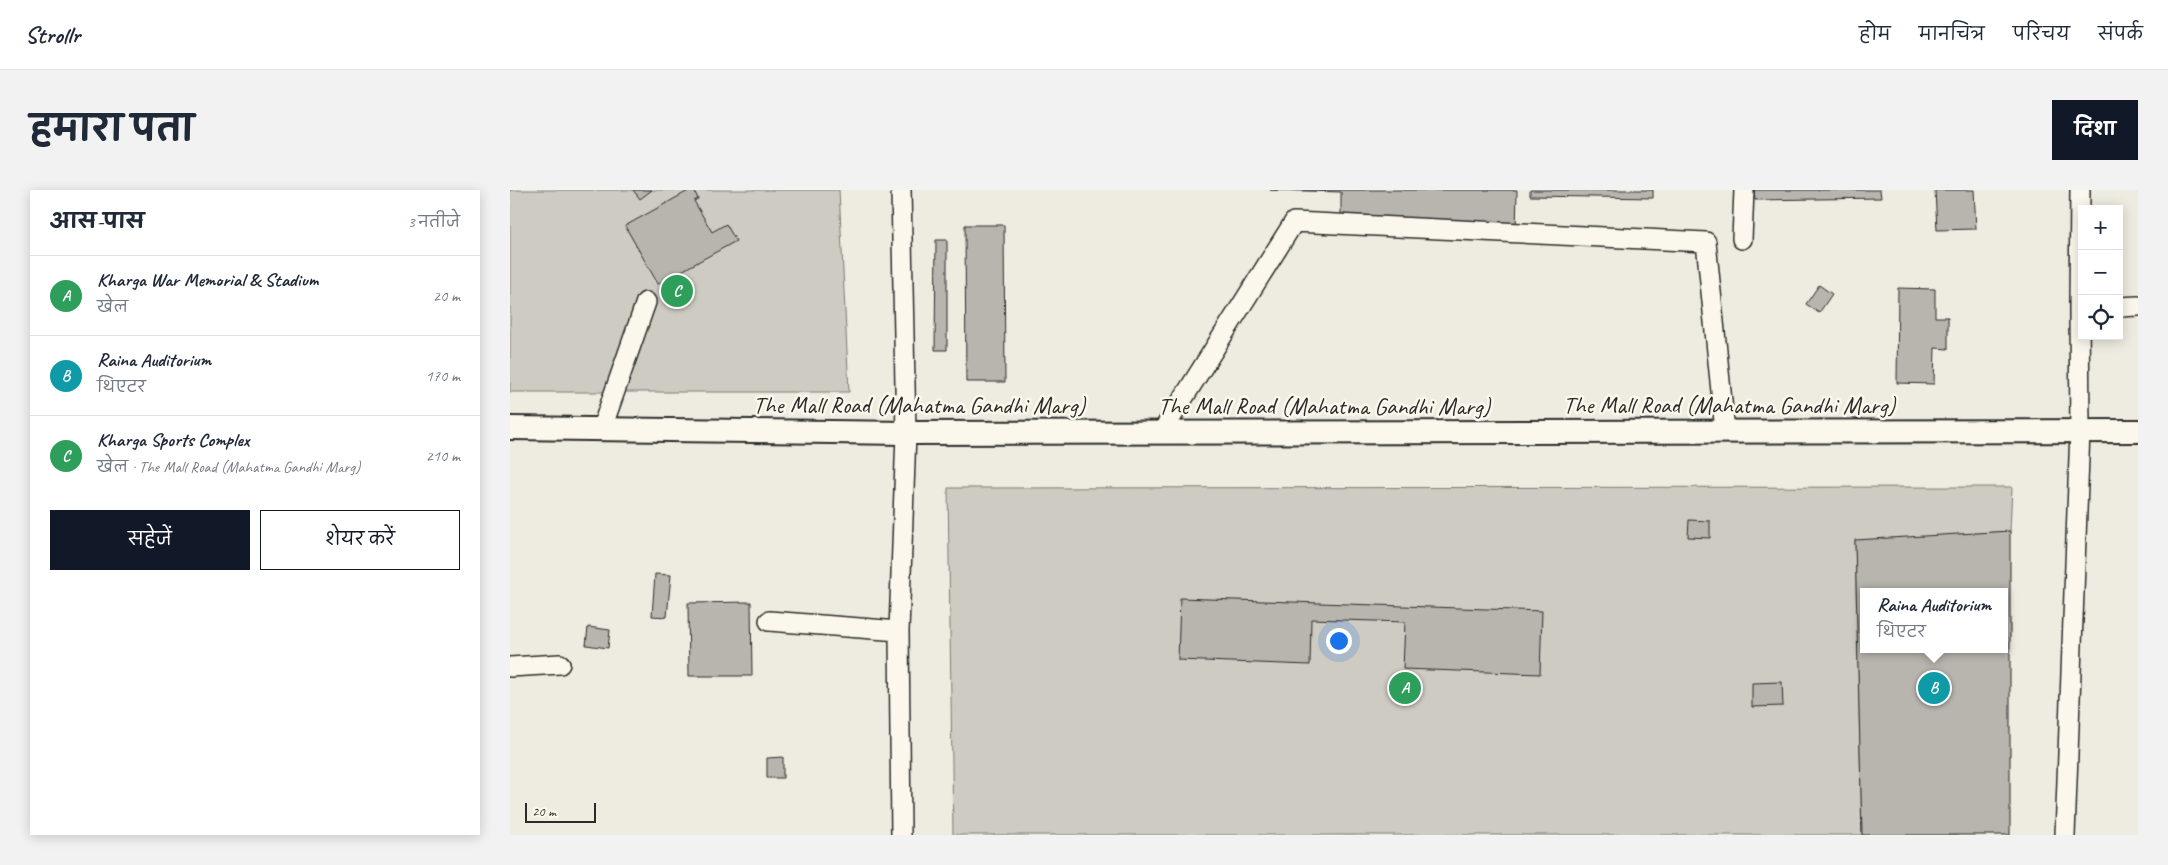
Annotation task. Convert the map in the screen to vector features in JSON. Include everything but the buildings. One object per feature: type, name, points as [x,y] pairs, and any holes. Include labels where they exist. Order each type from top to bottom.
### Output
[{"type":"street","points":[[901,835],[899,631],[906,433],[902,190]]},
{"type":"street","points":[[1742,239],[1744,190]]},
{"type":"street","points":[[2080,190],[2080,295]]},
{"type":"street","points":[[1162,432],[1294,222],[1706,242],[1725,431]]},
{"type":"street","points":[[602,428],[646,302]]},
{"type":"street","points":[[2123,307],[2138,306]]},
{"type":"street","points":[[2065,835],[2080,430],[2080,340]]},
{"type":"street","name":"The Mall Road (Mahatma Gandhi Marg)","points":[[510,428],[906,433],[2138,431]]},
{"type":"street","points":[[769,621],[899,631]]},
{"type":"street","points":[[510,667],[560,664]]},
{"type":"shaded area","points":[[510,190],[839,190],[849,392],[510,392]]},
{"type":"shaded area","points":[[2012,487],[2010,531],[1855,541],[1862,835],[953,835],[948,488]]},
{"type":"place","name":"Kharga Sports Complex","points":[[677,291]]},
{"type":"place","name":"Kharga War Memorial & Stadium","points":[[1405,688]]},
{"type":"place","name":"Raina Auditorium","points":[[1934,688]]}]
